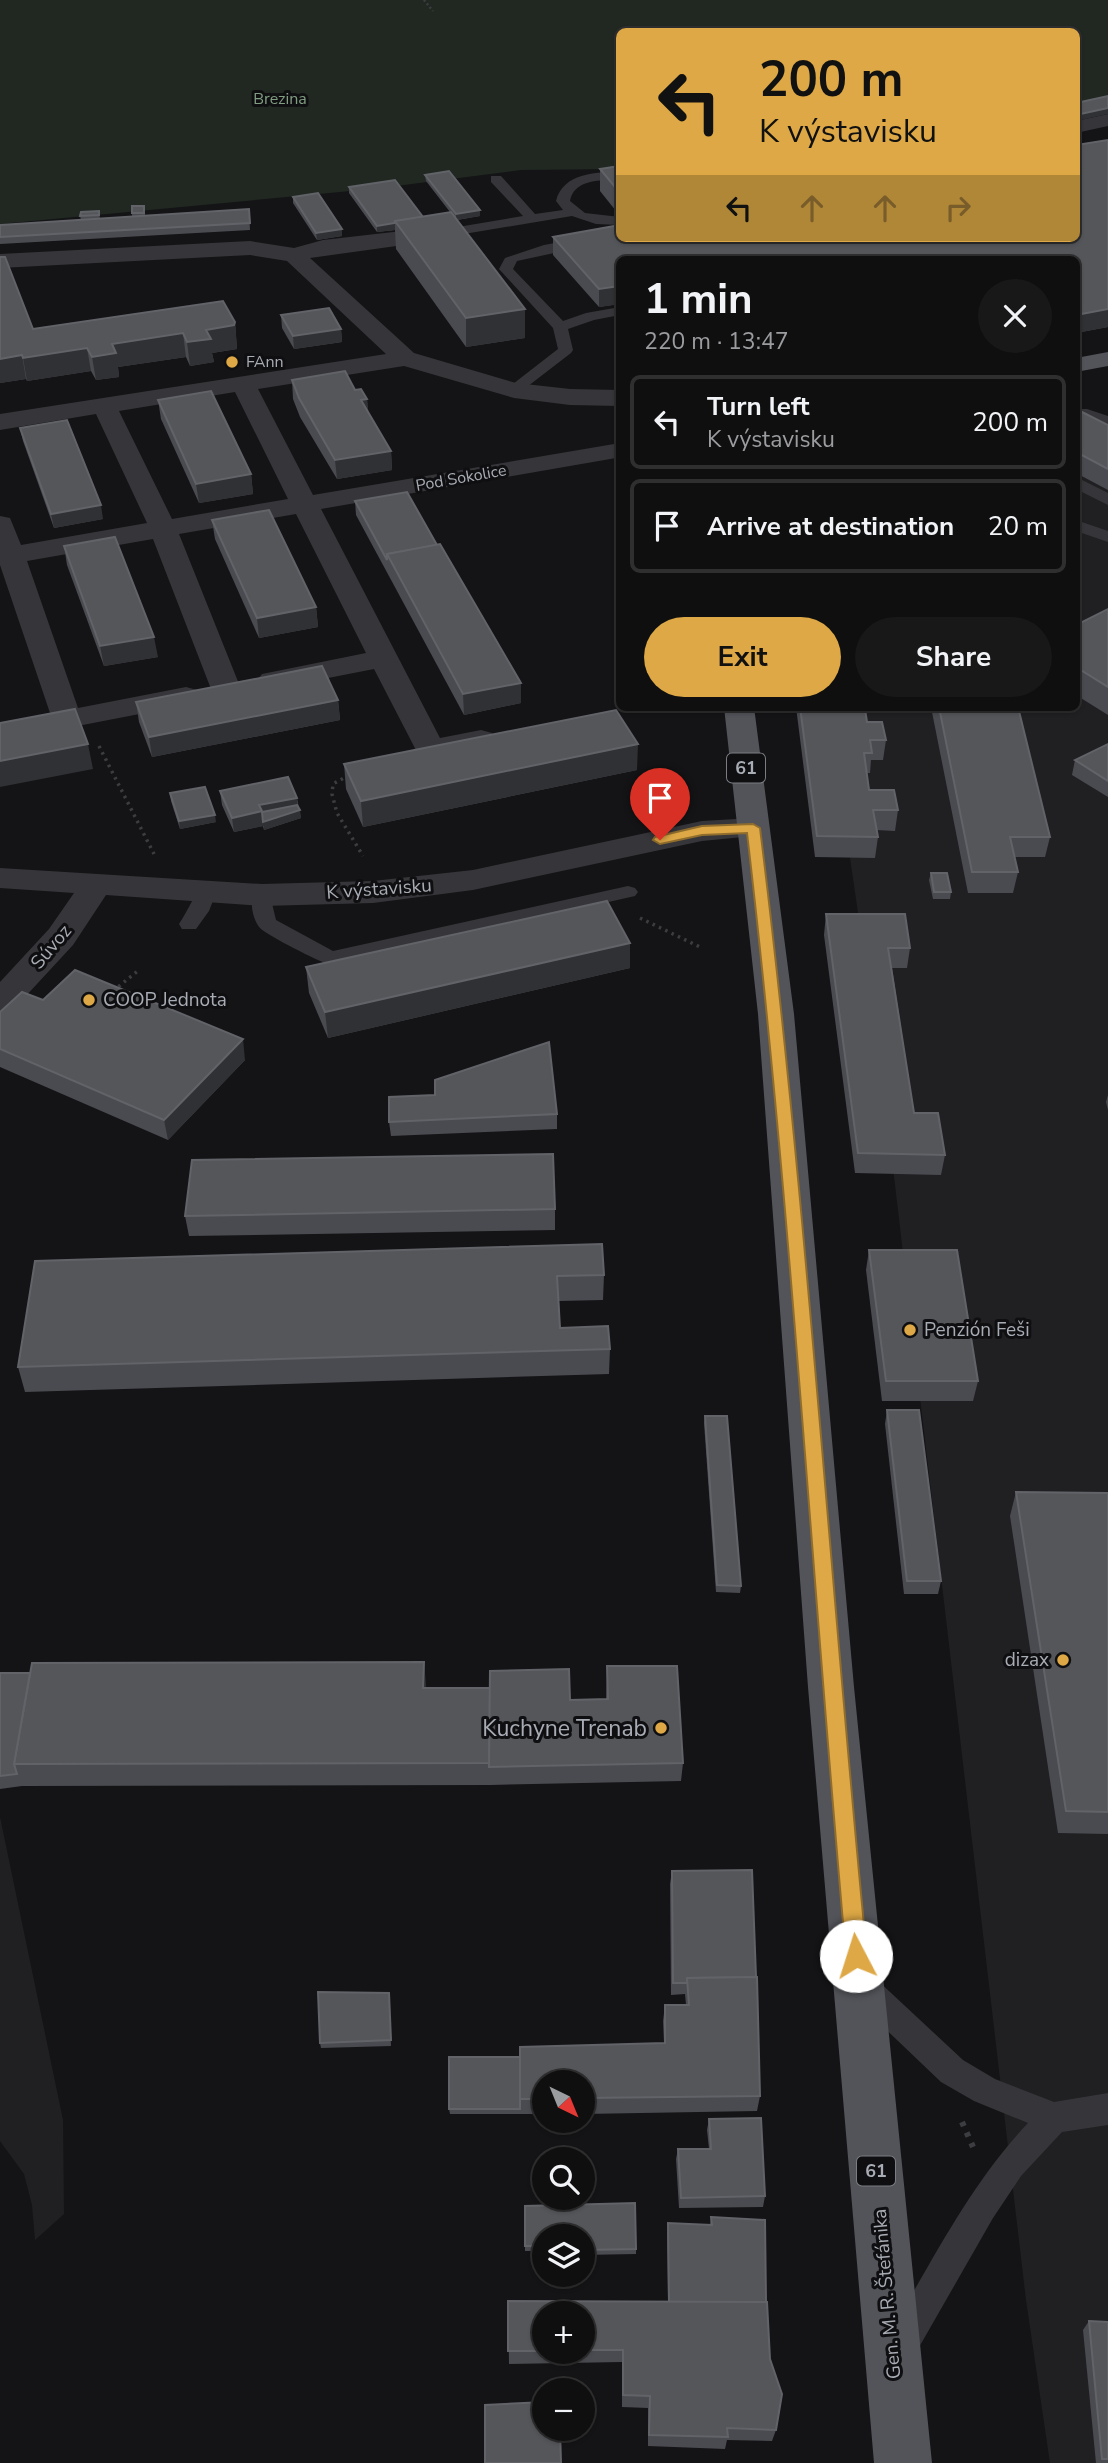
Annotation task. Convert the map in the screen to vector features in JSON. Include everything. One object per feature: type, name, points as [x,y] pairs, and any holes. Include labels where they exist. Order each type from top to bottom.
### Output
[{"type":"main road","points":[[1080,364],[1108,359]]},
{"type":"main road","name":"61","points":[[739,711],[753,828]]},
{"type":"main road","name":"Gen. M. R. Štefánika","points":[[753,828],[776,1014],[830,1673],[902,2463]]},
{"type":"street","points":[[1080,126],[1108,120]]},
{"type":"street","points":[[0,261],[250,248],[294,255],[323,247],[446,233]]},
{"type":"street","points":[[294,255],[405,358]]},
{"type":"street","points":[[0,422],[405,358],[513,390],[570,397],[616,410]]},
{"type":"street","points":[[242,382],[430,748],[510,733]]},
{"type":"street","points":[[104,405],[163,529],[226,689]]},
{"type":"street","name":"Pod Sokolice","points":[[5,556],[616,450]]},
{"type":"street","points":[[0,524],[5,556],[75,717]]},
{"type":"street","points":[[0,732],[384,659]]},
{"type":"street","name":"K výstavisku","points":[[0,878],[206,893],[262,895],[373,892],[472,880],[702,831],[753,828]]},
{"type":"street","name":"Súvoz","points":[[0,1003],[61,937],[96,886]]},
{"type":"lane","points":[[616,176],[594,177],[566,190],[563,201],[573,212],[594,219],[616,222]]},
{"type":"lane","points":[[496,179],[533,220]]},
{"type":"lane","points":[[446,233],[573,212]]},
{"type":"lane","points":[[513,390],[566,349],[560,327],[506,269],[512,258],[544,248],[616,236]]},
{"type":"lane","points":[[560,327],[591,316],[616,312]]},
{"type":"lane","points":[[1080,415],[1108,421]]},
{"type":"lane","points":[[1080,484],[1108,500]]},
{"type":"lane","points":[[1080,526],[1108,537]]},
{"type":"lane","points":[[262,895],[263,913],[268,924],[330,958],[628,892]]},
{"type":"lane","points":[[190,924],[206,893]]},
{"type":"lane","points":[[859,1983],[952,2071],[985,2090],[1054,2118],[1108,2109]]},
{"type":"lane","points":[[893,2359],[982,2207],[1010,2165],[1054,2118]]},
{"type":"path","points":[[424,0],[433,11]]},
{"type":"path","points":[[75,717],[158,862]]},
{"type":"path","points":[[352,774],[333,784],[334,811],[354,836],[363,858]]},
{"type":"path","points":[[629,913],[702,948]]},
{"type":"path","points":[[108,995],[139,970]]},
{"type":"shaded area","points":[[1080,412],[1108,417],[1108,2463],[1050,2463],[1026,2300],[884,1091],[829,711],[1080,711]]},
{"type":"shaded area","points":[[0,1817],[63,2120],[64,2214],[35,2240],[32,2205],[24,2174],[0,2141]]},
{"type":"green space","name":"Brezina","points":[[0,0],[1108,0],[1108,96],[1080,102],[1080,28],[616,28],[616,169],[521,170],[372,189],[0,224]]},
{"type":"building","points":[[1108,96],[1108,108],[1080,114],[1080,102]]},
{"type":"building","points":[[1108,140],[1108,309],[1080,314],[1080,256],[616,256],[616,287],[599,289],[553,237],[616,226],[616,242],[1080,242],[1080,144]]},
{"type":"building","points":[[616,167],[616,188],[600,169]]},
{"type":"building","points":[[449,171],[480,210],[456,214],[425,175]]},
{"type":"building","points":[[395,180],[423,217],[377,226],[349,187]]},
{"type":"building","points":[[318,193],[342,229],[316,233],[293,197]]},
{"type":"building","points":[[132,206],[144,206],[144,213],[132,213]]},
{"type":"building","points":[[249,209],[250,223],[0,237],[0,225]]},
{"type":"building","points":[[99,211],[99,215],[80,216],[81,212]]},
{"type":"building","points":[[451,212],[525,309],[466,318],[395,221]]},
{"type":"building","points":[[0,257],[5,257],[33,329],[223,301],[235,322],[234,325],[206,330],[211,339],[187,342],[183,333],[112,344],[116,353],[92,357],[87,348],[0,359]]},
{"type":"building","points":[[329,308],[341,329],[293,336],[281,315]]},
{"type":"building","points":[[345,371],[355,390],[361,389],[367,399],[361,400],[391,451],[335,460],[299,398],[292,380]]},
{"type":"building","points":[[211,391],[251,474],[196,484],[158,400]]},
{"type":"building","points":[[1080,411],[1108,425],[1108,469],[1080,454]]},
{"type":"building","points":[[67,420],[101,505],[51,514],[20,428]]},
{"type":"building","points":[[407,492],[437,545],[387,554],[387,560],[355,501]]},
{"type":"building","points":[[269,510],[316,607],[257,618],[212,520]]},
{"type":"building","points":[[115,537],[154,637],[100,646],[64,546]]},
{"type":"building","points":[[440,544],[521,683],[463,694],[387,554]]},
{"type":"building","points":[[1108,609],[1108,687],[1080,670],[1080,623]]},
{"type":"building","points":[[322,666],[338,700],[149,737],[136,702]]},
{"type":"building","points":[[75,709],[88,744],[0,761],[0,723]]},
{"type":"building","points":[[616,710],[638,744],[361,801],[344,764]]},
{"type":"building","points":[[801,711],[865,711],[867,722],[882,722],[886,740],[870,740],[872,753],[864,753],[869,790],[894,790],[898,810],[873,810],[878,837],[817,836]]},
{"type":"building","points":[[940,711],[1019,711],[1050,837],[1010,837],[1018,872],[972,872]]},
{"type":"building","points":[[1108,744],[1108,781],[1075,760]]},
{"type":"building","points":[[288,777],[297,798],[259,805],[262,811],[232,818],[220,791]]},
{"type":"building","points":[[205,787],[215,815],[179,821],[170,793]]},
{"type":"building","points":[[297,805],[300,810],[263,822],[262,812]]},
{"type":"building","points":[[931,873],[947,873],[951,892],[934,892]]},
{"type":"building","points":[[607,901],[630,943],[325,1012],[306,967]]},
{"type":"building","points":[[826,914],[905,914],[910,948],[888,948],[914,1113],[938,1113],[945,1155],[858,1153]]},
{"type":"building","points":[[75,970],[243,1039],[164,1120],[0,1049],[0,1012],[22,992],[43,1000]]},
{"type":"building","points":[[549,1042],[557,1114],[389,1122],[389,1097],[435,1095],[435,1080]]},
{"type":"building","points":[[553,1154],[555,1209],[185,1216],[192,1160]]},
{"type":"building","points":[[602,1244],[604,1275],[557,1276],[560,1328],[608,1326],[610,1349],[18,1367],[35,1261]]},
{"type":"building","points":[[869,1250],[957,1250],[978,1381],[886,1381]]},
{"type":"building","points":[[887,1410],[919,1410],[941,1581],[907,1581]]},
{"type":"building","points":[[705,1416],[727,1416],[741,1586],[717,1585]]},
{"type":"building","points":[[1016,1492],[1108,1493],[1108,1812],[1066,1811]]},
{"type":"building","points":[[424,1662],[423,1688],[490,1688],[489,1763],[14,1764],[32,1663]]},
{"type":"building","points":[[607,1666],[677,1666],[683,1763],[489,1767],[490,1671],[569,1669],[570,1700],[608,1699]]},
{"type":"building","points":[[0,1673],[30,1673],[14,1764],[17,1774],[0,1776]]},
{"type":"building","points":[[752,1870],[756,1977],[687,1978],[687,1983],[673,1983],[672,1871]]},
{"type":"building","points":[[757,1977],[760,2096],[595,2098],[595,2070],[532,2070],[532,2099],[520,2099],[520,2047],[665,2043],[665,2005],[689,2005],[687,1978]]},
{"type":"building","points":[[318,1992],[389,1993],[391,2040],[320,2043]]},
{"type":"building","points":[[449,2057],[520,2057],[520,2109],[449,2109]]},
{"type":"building","points":[[761,2118],[765,2196],[681,2198],[678,2149],[711,2149],[709,2119]]},
{"type":"building","points":[[635,2203],[636,2249],[595,2250],[595,2224],[532,2224],[532,2246],[525,2246],[525,2206],[532,2206],[532,2210],[595,2210],[595,2204]]},
{"type":"building","points":[[711,2217],[765,2220],[766,2302],[669,2302],[668,2223],[712,2225]]},
{"type":"building","points":[[508,2301],[532,2301],[532,2351],[508,2351]]},
{"type":"building","points":[[595,2301],[767,2302],[770,2359],[782,2394],[776,2430],[727,2428],[728,2437],[649,2435],[650,2396],[623,2395],[623,2350],[595,2350]]},
{"type":"building","points":[[1089,2321],[1108,2322],[1108,2459],[1102,2459]]},
{"type":"building","points":[[532,2403],[532,2441],[560,2441],[561,2463],[485,2463],[485,2405]]},
{"type":"place","name":"FAnn","points":[[232,362]]},
{"type":"place","name":"COOP Jednota","points":[[89,1000]]},
{"type":"place","name":"Penzión Feši","points":[[910,1330]]},
{"type":"place","name":"dizax","points":[[1063,1660]]},
{"type":"place","name":"Kuchyne Trenab","points":[[661,1728]]},
{"type":"route","points":[[660,840],[702,831],[753,828],[776,1014],[831,1687],[856,1956]]}]
